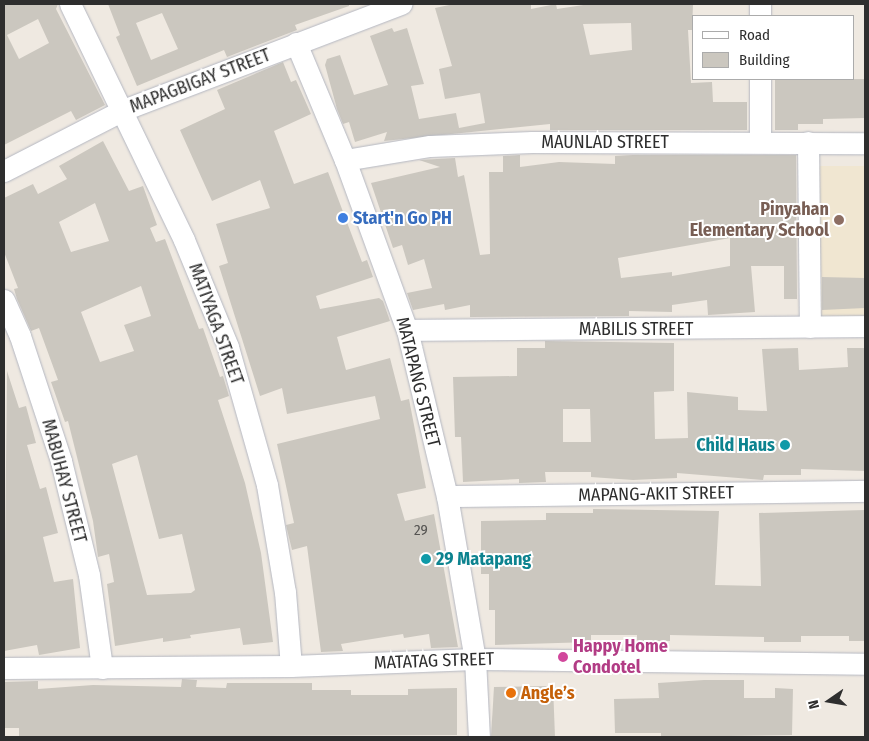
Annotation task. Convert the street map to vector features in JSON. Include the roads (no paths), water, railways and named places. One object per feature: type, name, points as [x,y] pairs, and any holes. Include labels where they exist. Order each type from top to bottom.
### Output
[{"type":"street","name":"MATIYAGA STREET","points":[[70,4],[123,110],[184,240],[228,347],[267,485],[285,592],[291,666]]},
{"type":"street","name":"MAPAGBIGAY STREET","points":[[4,171],[123,110],[401,4]]},
{"type":"street","name":"MATAPANG STREET","points":[[296,43],[346,160],[407,330],[447,496],[475,659],[479,737]]},
{"type":"street","points":[[760,80],[760,142]]},
{"type":"street","name":"MAUNLAD STREET","points":[[346,160],[430,146],[760,142],[865,143]]},
{"type":"street","points":[[808,142],[810,327]]},
{"type":"street","name":"MABUHAY STREET","points":[[4,300],[20,336],[61,461],[89,575],[102,668]]},
{"type":"street","name":"MABILIS STREET","points":[[407,330],[865,326]]},
{"type":"street","name":"MAPANG-AKIT STREET","points":[[447,496],[865,492]]},
{"type":"street","name":"MATATAG STREET","points":[[4,668],[291,666],[475,659],[865,664]]},
{"type":"place","name":"Start'n Go PH","points":[[343,218]]},
{"type":"place","name":"Pinyahan Elementary School","points":[[839,220]]},
{"type":"place","name":"Child Haus","points":[[785,445]]},
{"type":"place","name":"29 Matapang","points":[[426,559]]},
{"type":"place","name":"Happy Home Condotel","points":[[563,657]]},
{"type":"place","name":"Angle’s","points":[[511,693]]}]
